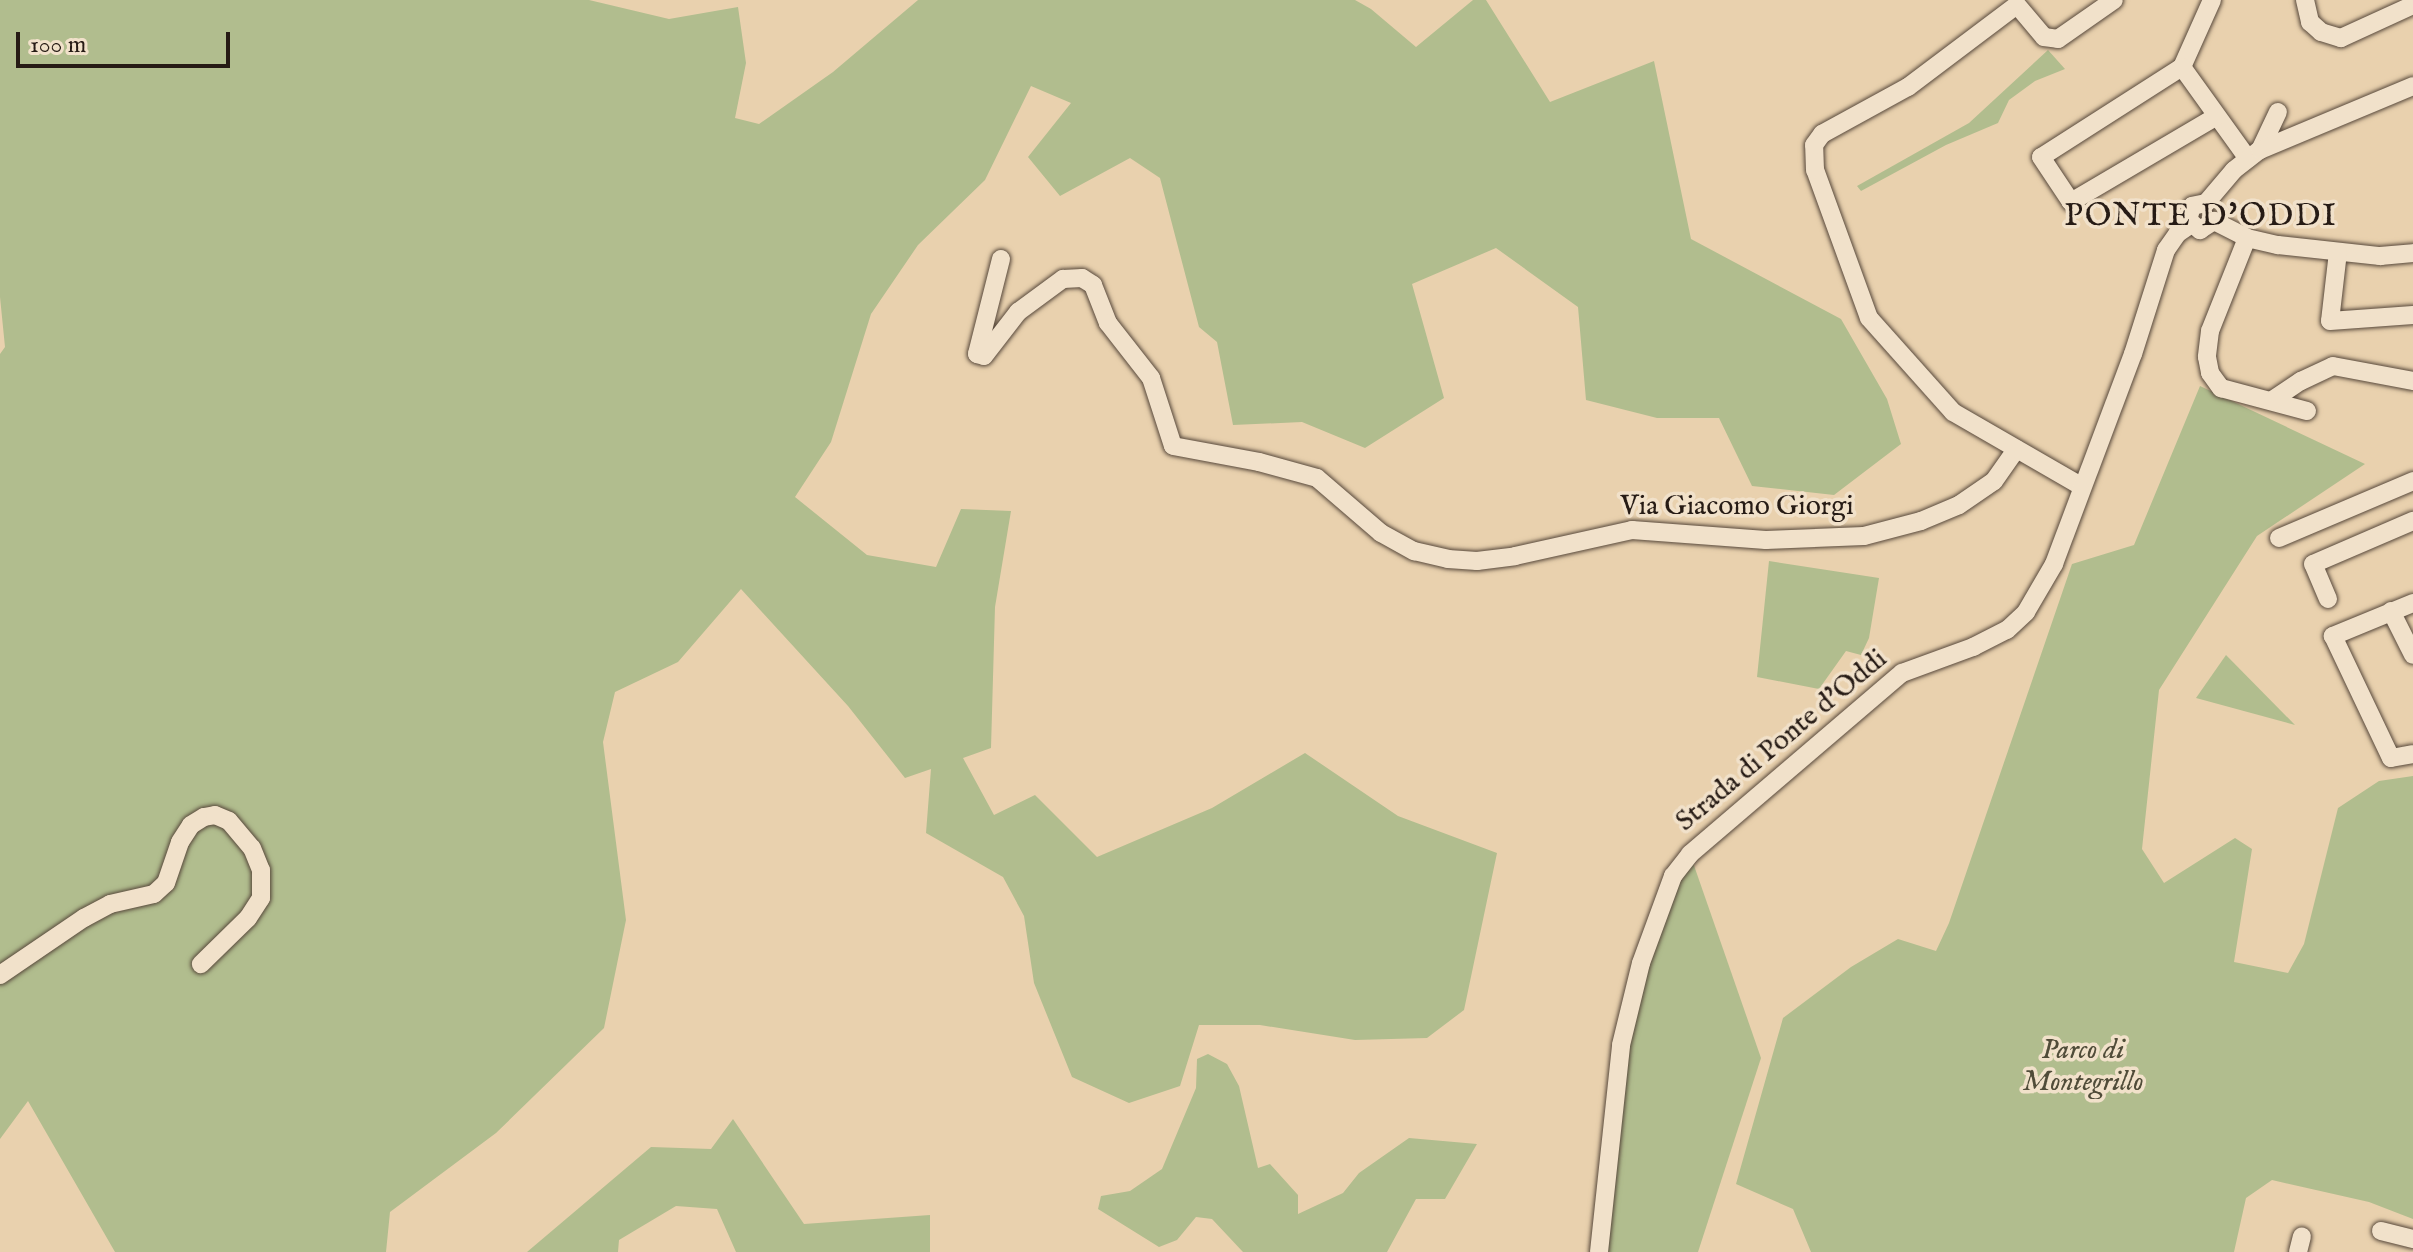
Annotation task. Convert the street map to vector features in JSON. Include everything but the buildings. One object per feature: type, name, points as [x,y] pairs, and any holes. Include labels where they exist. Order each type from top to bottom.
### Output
[{"type":"street","points":[[2081,486],[1953,412],[1869,318],[1815,170],[1814,145],[1822,134],[1908,87],[2014,3],[2044,37],[2058,39],[2114,0]]},
{"type":"street","points":[[2212,0],[2182,67],[2041,157],[2071,202],[2217,116]]},
{"type":"street","points":[[2305,0],[2310,22],[2321,32],[2341,38],[2413,5]]},
{"type":"street","points":[[2182,67],[2217,116],[2254,155]]},
{"type":"street","points":[[2214,221],[2214,211],[2206,203],[2214,191],[2254,155],[2413,86]]},
{"type":"street","points":[[2254,155],[2278,112]]},
{"type":"street","name":"Strada di Ponte d'Oddi","points":[[1599,1252],[1621,1045],[1641,963],[1673,876],[1690,854],[1902,673],[1973,647],[2007,630],[2026,612],[2054,564],[2133,354],[2166,250],[2177,234],[2190,225],[2189,210],[2196,203],[2206,203]]},
{"type":"street","points":[[2190,225],[2200,230],[2214,221]]},
{"type":"street","points":[[2214,221],[2247,238],[2380,256],[2413,253]]},
{"type":"street","points":[[2247,238],[2210,331],[2208,366],[2221,388],[2307,411]]},
{"type":"street","points":[[2338,252],[2330,321],[2413,315]]},
{"type":"street","name":"Via Giacomo Giorgi","points":[[1001,259],[977,354],[984,356],[1018,312],[1063,279],[1082,278],[1093,285],[1108,323],[1151,378],[1173,446],[1259,462],[1317,478],[1381,533],[1414,551],[1448,559],[1477,561],[1515,556],[1632,530],[1766,540],[1864,536],[1921,521],[1959,505],[1994,481],[2016,449]]},
{"type":"street","points":[[2271,401],[2301,381],[2333,366],[2413,381]]},
{"type":"street","points":[[2279,538],[2413,481]]},
{"type":"street","points":[[2328,599],[2313,564],[2413,521]]},
{"type":"street","points":[[2413,603],[2333,636],[2391,758],[2413,754]]},
{"type":"street","points":[[2391,611],[2413,655]]},
{"type":"street","points":[[0,975],[110,904],[154,894],[166,883],[180,842],[191,825],[215,815],[229,821],[252,848],[261,870],[261,898],[248,918],[201,964]]},
{"type":"street","points":[[2381,1231],[2413,1239]]},
{"type":"green space","points":[[0,0],[589,0],[669,19],[738,7],[746,63],[735,118],[759,124],[833,72],[918,0],[1355,0],[1371,9],[1416,47],[1473,0],[1486,0],[1550,102],[1654,61],[1691,239],[1841,319],[1887,399],[1901,444],[1834,495],[1752,486],[1719,418],[1657,418],[1586,400],[1578,307],[1496,248],[1412,284],[1444,398],[1365,448],[1302,422],[1233,425],[1217,342],[1199,327],[1160,178],[1130,158],[1060,196],[1028,157],[1071,103],[1031,86],[985,180],[918,245],[871,314],[831,442],[795,497],[867,555],[936,567],[961,509],[1011,511],[995,607],[991,748],[963,758],[994,815],[1035,795],[1097,857],[1212,808],[1305,753],[1398,816],[1497,853],[1464,1010],[1427,1038],[1355,1040],[1260,1025],[1199,1025],[1180,1086],[1129,1103],[1072,1077],[1034,983],[1024,916],[1003,877],[926,833],[931,769],[905,778],[848,706],[741,589],[678,662],[615,692],[603,742],[626,920],[604,1028],[496,1133],[390,1212],[386,1252],[115,1252],[28,1101],[0,1139],[0,354],[5,347],[0,297]]},
{"type":"green space","points":[[2048,50],[2065,69],[2035,81],[2009,100],[1998,123],[1946,145],[1861,191],[1857,186],[1969,123]]},
{"type":"green space","name":"Parco di Montegrillo","points":[[2200,386],[2365,464],[2257,536],[2159,690],[2142,849],[2164,883],[2235,838],[2252,849],[2234,962],[2288,973],[2304,944],[2338,808],[2379,781],[2413,776],[2413,1219],[2369,1202],[2272,1180],[2246,1198],[2234,1252],[1811,1252],[1793,1209],[1736,1184],[1783,1018],[1851,967],[1898,939],[1936,951],[1949,923],[2072,564],[2134,545]]},
{"type":"green space","points":[[1769,561],[1879,578],[1869,638],[1861,655],[1846,651],[1819,689],[1757,677]]},
{"type":"green space","points":[[2226,655],[2295,725],[2196,698]]},
{"type":"green space","points":[[1690,854],[1761,1058],[1698,1252],[1599,1252],[1640,967]]},
{"type":"green space","points":[[1208,1054],[1227,1064],[1239,1086],[1258,1168],[1270,1164],[1298,1195],[1298,1214],[1343,1193],[1359,1173],[1409,1138],[1477,1144],[1445,1199],[1416,1199],[1387,1252],[1243,1252],[1212,1219],[1196,1217],[1177,1240],[1159,1247],[1098,1209],[1101,1196],[1130,1191],[1162,1169],[1196,1088],[1197,1059]]},
{"type":"green space","points":[[733,1119],[804,1224],[930,1215],[930,1252],[736,1252],[717,1209],[676,1206],[619,1240],[618,1252],[527,1252],[651,1147],[711,1149]]},
{"type":"district","name":"PONTE D'ODDI","points":[[2201,217]]}]
